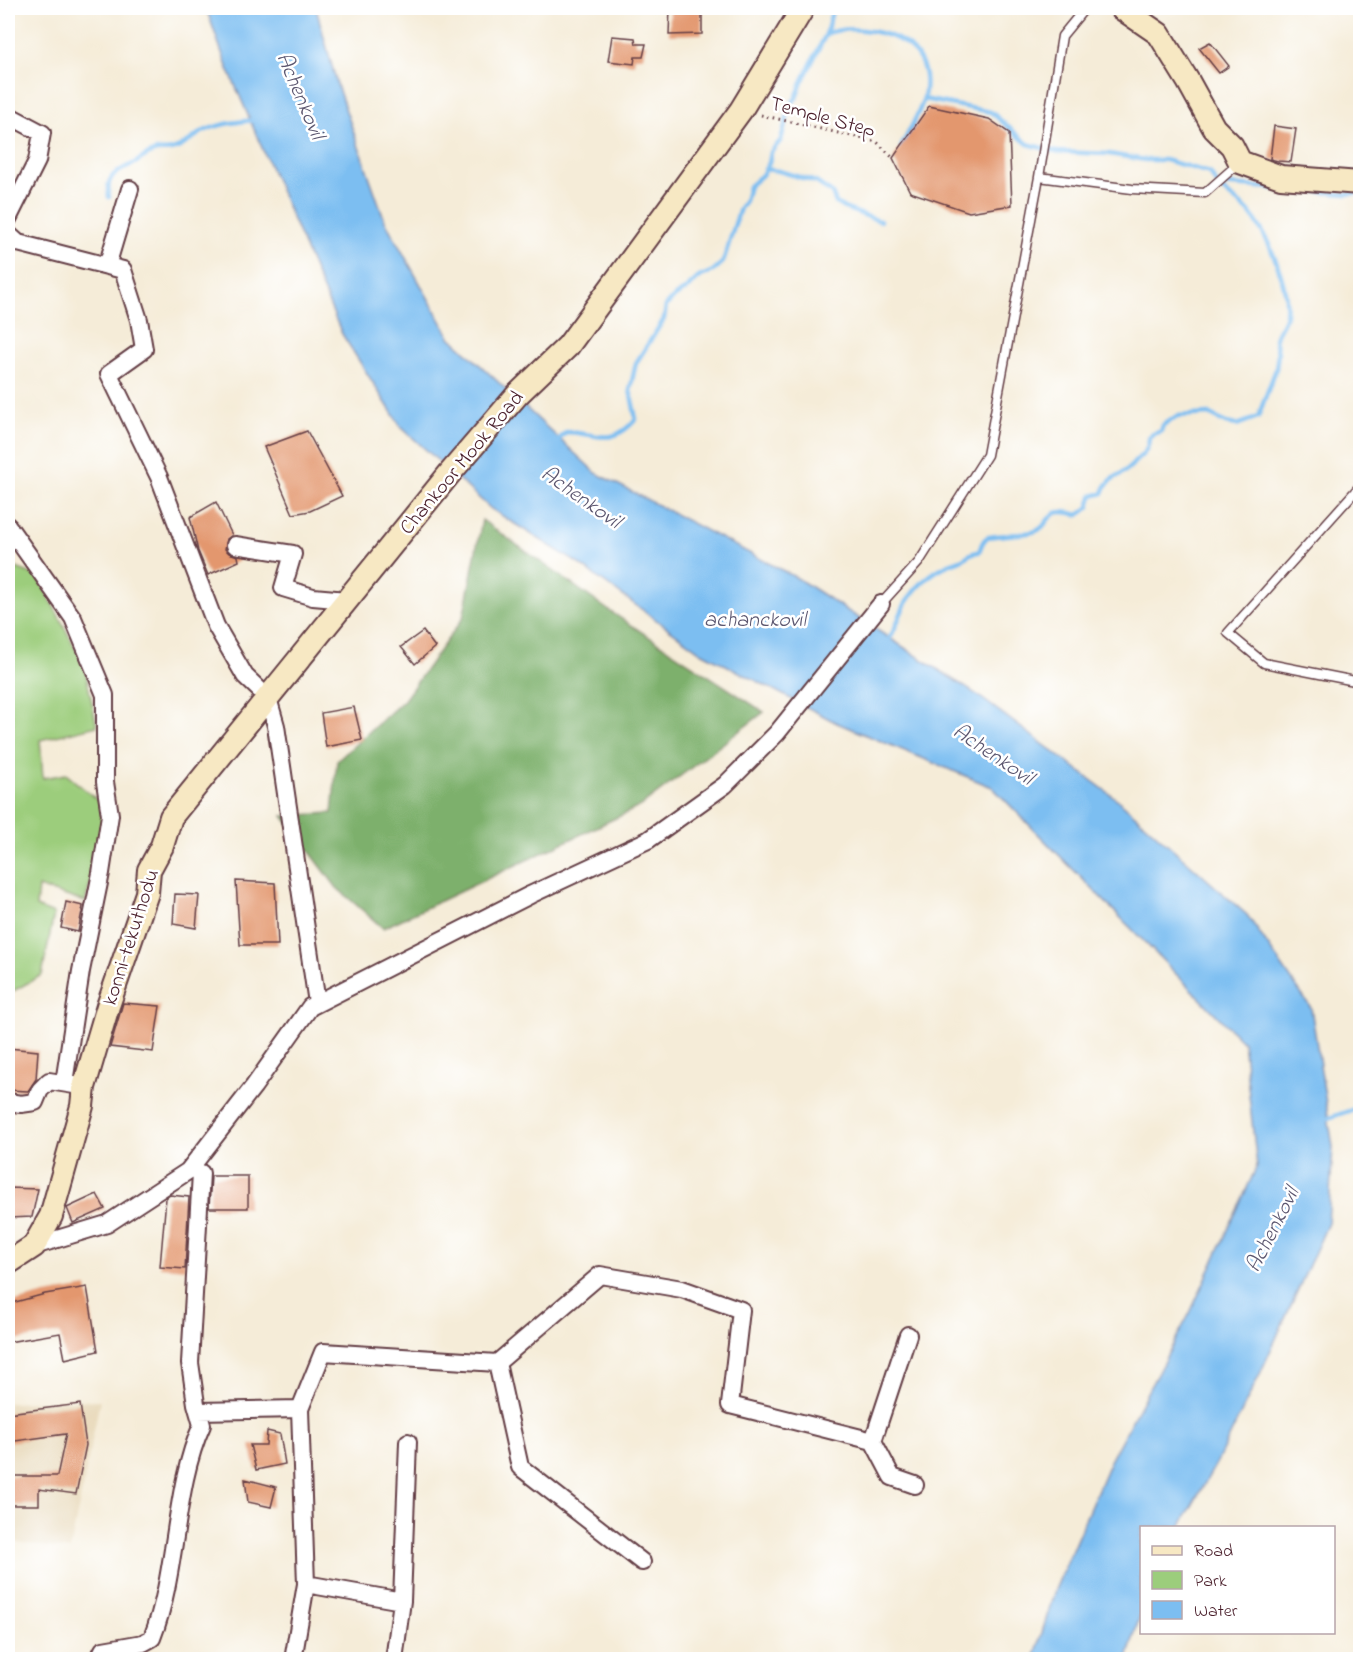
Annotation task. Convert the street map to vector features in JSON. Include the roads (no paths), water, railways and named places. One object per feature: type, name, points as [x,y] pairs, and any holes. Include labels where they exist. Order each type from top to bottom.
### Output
[{"type":"main road","name":"Chankoor Mook Road","points":[[354,591],[518,394],[568,346],[741,110],[803,8]]},
{"type":"main road","points":[[1121,8],[1159,34],[1214,128],[1232,146],[1240,162],[1281,177],[1360,183]]},
{"type":"main road","name":"konni-tekuthodu","points":[[8,1263],[34,1246],[51,1216],[82,1106],[74,1085],[108,1005],[147,894],[149,870],[162,846],[171,817],[354,591]]},
{"type":"street","points":[[8,115],[42,133],[37,161],[8,219]]},
{"type":"street","points":[[107,266],[130,189]]},
{"type":"street","points":[[8,234],[18,243],[123,270],[139,320],[144,349],[109,374],[159,477],[216,626],[245,676],[268,698],[276,726],[317,1003]]},
{"type":"street","points":[[8,526],[73,618],[105,695],[105,782],[110,815],[101,873],[81,970],[74,1085],[49,1081],[40,1090],[35,1101],[21,1104],[8,1102]]},
{"type":"street","points":[[235,544],[293,554],[283,588],[313,597],[354,591]]},
{"type":"street","points":[[34,1246],[106,1224],[188,1171],[254,1086],[310,1007],[530,895],[648,840],[725,785],[777,733],[881,604]]},
{"type":"street","points":[[98,1659],[103,1650],[143,1643],[152,1638],[156,1628],[192,1446],[202,1425],[190,1363],[201,1173]]},
{"type":"street","points":[[293,1659],[306,1584],[300,1409],[322,1352],[497,1363],[600,1275],[682,1289],[741,1310],[730,1405],[873,1441]]},
{"type":"street","points":[[908,1335],[873,1441],[892,1477],[915,1485]]},
{"type":"street","points":[[497,1363],[520,1467],[642,1562]]},
{"type":"street","points":[[198,1411],[300,1409]]},
{"type":"street","points":[[394,1659],[402,1601],[408,1442]]},
{"type":"street","points":[[306,1584],[402,1601]]},
{"type":"lane","points":[[881,604],[919,562],[987,455],[1039,177],[1062,36],[1085,8]]},
{"type":"lane","points":[[1039,177],[1132,189],[1205,193],[1240,162]]},
{"type":"lane","points":[[1360,486],[1228,633],[1263,663],[1360,682]]},
{"type":"water","name":"achanckovil","points":[[206,8],[316,8],[338,88],[385,221],[450,337],[596,473],[797,578],[976,694],[1118,800],[1247,915],[1311,1008],[1333,1147],[1328,1223],[1260,1374],[1218,1460],[1181,1526],[1140,1526],[1140,1615],[1127,1659],[1034,1659],[1055,1590],[1110,1461],[1190,1313],[1257,1166],[1243,1042],[992,787],[837,723],[701,652],[576,562],[491,509],[401,427],[342,334],[226,64]]},
{"type":"waterway","points":[[826,34],[833,8]]},
{"type":"waterway","points":[[557,442],[566,432],[611,436],[627,428],[636,419],[630,390],[636,363],[664,319],[666,306],[699,277],[713,271],[723,262],[749,186],[762,175],[769,163],[771,152],[781,140],[791,104],[826,34],[839,30],[867,30],[892,37],[917,55],[925,74],[924,97],[901,147]]},
{"type":"waterway","points":[[888,641],[906,603],[928,577],[942,568],[979,552],[983,541],[989,537],[1035,531],[1040,529],[1051,516],[1061,512],[1079,515],[1089,507],[1092,496],[1103,493],[1108,483],[1129,468],[1143,454],[1150,436],[1161,431],[1163,425],[1177,416],[1209,414],[1226,423],[1237,425],[1258,417],[1276,369],[1278,353],[1275,339],[1286,314],[1281,275],[1263,233],[1249,212],[1223,190],[1210,173],[1165,160],[1145,160],[1109,154],[1057,152],[1028,144],[991,112],[924,99]]},
{"type":"waterway","points":[[109,197],[109,184],[114,175],[150,153],[179,148],[202,132],[215,127],[256,120]]},
{"type":"waterway","points":[[765,169],[816,182],[832,193],[836,203],[844,208],[880,221]]},
{"type":"waterway","points":[[1218,184],[1356,193]]},
{"type":"waterway","points":[[1323,1120],[1360,1107]]},
{"type":"water label","name":"Achenkovil","points":[[302,95]]},
{"type":"water label","name":"Achenkovil","points":[[582,496]]},
{"type":"water label","name":"Achenkovil","points":[[994,753]]},
{"type":"water label","name":"Achenkovil","points":[[1271,1229]]}]
